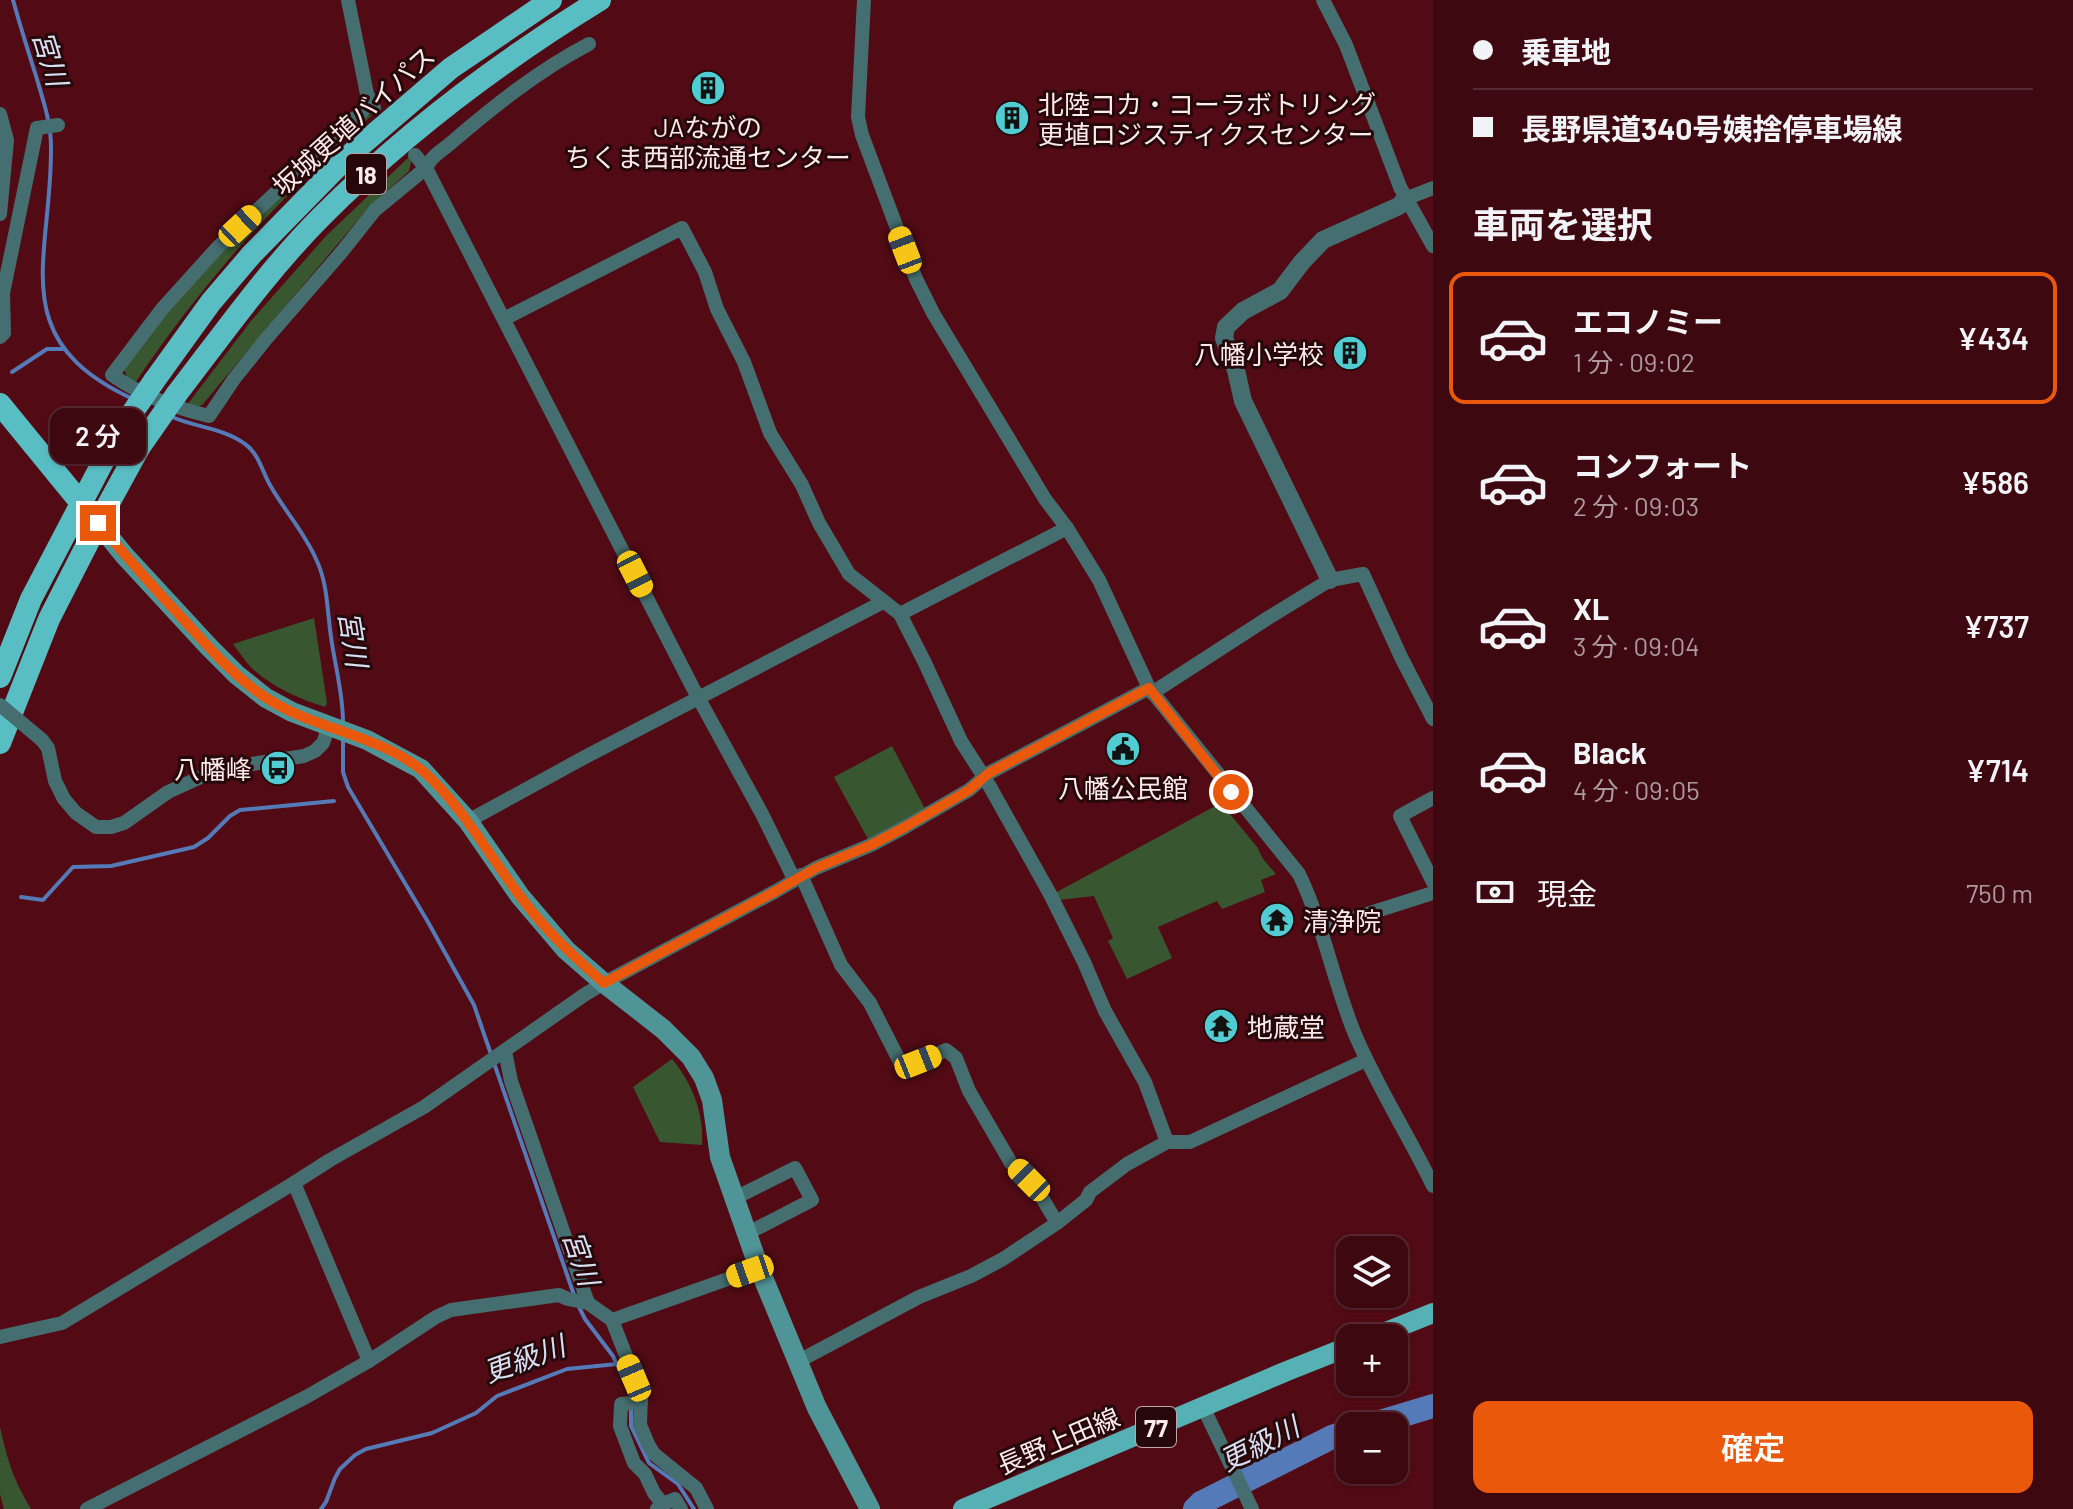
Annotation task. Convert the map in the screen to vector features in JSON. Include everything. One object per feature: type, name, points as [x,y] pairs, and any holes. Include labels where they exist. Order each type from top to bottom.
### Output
[{"type":"highway","name":"坂城更埴バイパス","points":[[0,677],[31,599],[117,435],[211,302],[252,254],[345,159],[451,68],[551,0]]},
{"type":"highway","name":"坂城更埴バイパス","points":[[0,743],[49,619],[139,448],[238,313],[320,218],[406,138],[503,62],[600,0]]},
{"type":"highway","points":[[0,404],[98,523]]},
{"type":"main road","points":[[98,523],[124,555],[237,675],[266,698],[292,712],[378,746],[421,769],[468,821],[520,896],[566,950],[663,1029],[691,1057],[704,1078],[712,1100],[720,1157],[759,1268],[817,1408],[870,1509]]},
{"type":"main road","points":[[1406,1324],[1433,1313]]},
{"type":"main road","name":"長野上田線","points":[[963,1509],[1336,1352]]},
{"type":"street","points":[[348,0],[367,94],[373,106],[218,247],[162,309],[112,375],[132,389],[209,416],[258,349],[375,210],[480,117],[566,56],[589,44]]},
{"type":"street","points":[[864,0],[858,109],[860,126],[916,279],[933,313],[1037,487],[1099,580],[1150,690],[1299,874],[1366,1060],[1433,1186]]},
{"type":"street","points":[[1323,0],[1346,45],[1405,199],[1433,246]]},
{"type":"street","points":[[0,114],[7,140],[0,214]]},
{"type":"street","points":[[0,337],[4,333],[2,292],[37,128],[58,125]]},
{"type":"street","points":[[415,155],[426,168],[698,697],[798,877],[841,965],[870,1003],[900,1062],[918,1062],[946,1050],[956,1058],[969,1091],[1011,1163],[1038,1191],[1057,1223]]},
{"type":"street","points":[[1330,580],[1243,401],[1224,338],[1226,327],[1243,311],[1280,291],[1323,240],[1433,188]]},
{"type":"street","points":[[504,319],[682,228],[744,362],[770,433],[802,485],[819,523],[849,574],[900,614],[961,741],[1057,908],[1105,1011],[1145,1082],[1167,1142]]},
{"type":"street","points":[[900,614],[1067,528]]},
{"type":"street","points":[[0,1337],[62,1323],[330,1160],[424,1107],[604,983],[798,877],[871,845],[969,790],[989,773],[1150,690],[1330,580],[1363,574],[1433,719]]},
{"type":"street","points":[[468,821],[883,602]]},
{"type":"street","points":[[0,705],[42,740],[48,748],[55,781],[64,799],[76,813],[96,827],[124,823],[168,792],[201,777],[245,765],[304,756],[315,751],[338,730]]},
{"type":"street","points":[[1433,798],[1400,816],[1433,882]]},
{"type":"street","points":[[1320,929],[1433,893]]},
{"type":"street","points":[[503,1052],[586,1303]]},
{"type":"street","points":[[797,1362],[919,1297],[1003,1259],[1057,1223],[1086,1200],[1090,1192],[1127,1164],[1167,1142],[1190,1142],[1366,1060]]},
{"type":"street","points":[[733,1199],[795,1168],[812,1200],[746,1234]]},
{"type":"street","points":[[294,1183],[369,1361]]},
{"type":"street","points":[[612,1320],[759,1268]]},
{"type":"street","points":[[87,1509],[306,1397],[451,1310],[559,1295],[586,1303],[612,1320],[641,1394],[635,1403],[648,1444],[654,1454],[696,1488],[707,1509]]},
{"type":"street","points":[[635,1403],[621,1404],[620,1426],[634,1463],[645,1474],[660,1506],[675,1499],[681,1509]]},
{"type":"street","points":[[1203,1407],[1252,1509]]},
{"type":"green space","points":[[367,115],[372,115],[301,182],[228,260],[135,383],[127,377],[124,370],[167,313],[222,251]]},
{"type":"green space","points":[[409,157],[409,171],[368,208],[202,405],[187,405],[251,321],[326,236]]},
{"type":"green space","points":[[314,618],[327,703],[325,707],[297,697],[270,682],[251,667],[233,644]]},
{"type":"green space","points":[[892,746],[925,809],[868,839],[834,777]]},
{"type":"green space","points":[[1221,803],[1276,874],[1261,880],[1265,892],[1222,909],[1217,901],[1158,927],[1172,958],[1127,979],[1108,941],[1113,938],[1094,896],[1059,900],[1055,893]]},
{"type":"green space","points":[[672,1059],[695,1099],[701,1121],[702,1145],[660,1142],[633,1087]]},
{"type":"green space","points":[[0,1427],[12,1470],[31,1509],[4,1509],[0,1494]]},
{"type":"waterway","name":"宮川","points":[[13,0],[50,129],[43,260],[44,292],[50,322],[65,350],[92,376],[133,399]]},
{"type":"waterway","points":[[12,372],[47,349],[63,349]]},
{"type":"waterway","name":"宮川","points":[[170,416],[228,434],[250,448],[306,540],[320,568],[325,588],[343,722]]},
{"type":"waterway","name":"宮川","points":[[343,739],[343,772],[348,787],[474,1005],[574,1295]]},
{"type":"waterway","points":[[21,897],[43,900],[73,867],[111,866],[194,847],[240,810],[334,801]]},
{"type":"waterway","name":"宮川","points":[[577,1303],[613,1356],[631,1399]]},
{"type":"waterway","name":"更級川","points":[[321,1509],[340,1469],[366,1449],[432,1433],[476,1413],[497,1396],[567,1369],[617,1364]]},
{"type":"waterway","name":"更級川","points":[[1408,1414],[1433,1406]]},
{"type":"waterway","name":"更級川","points":[[631,1408],[631,1426],[649,1463],[678,1484],[694,1509]]},
{"type":"waterway","name":"更級川","points":[[1195,1509],[1201,1503],[1336,1436]]},
{"type":"place","name":"JAながの ちくま西部流通センター","points":[[708,88]]},
{"type":"place","name":"北陸コカ・コーラボトリング 更埴ロジスティクスセンター","points":[[1012,118]]},
{"type":"place","name":"八幡小学校","points":[[1350,353]]},
{"type":"place","name":"八幡公民館","points":[[1123,749]]},
{"type":"place","name":"八幡峰","points":[[278,768]]},
{"type":"place","name":"清浄院","points":[[1277,920]]},
{"type":"place","name":"地蔵堂","points":[[1221,1026]]},
{"type":"route","points":[[98,523],[209,647],[266,698],[292,712],[367,740],[421,769],[468,821],[542,924],[604,983],[794,879],[905,827],[969,790],[989,773],[1149,688],[1231,792]]}]
